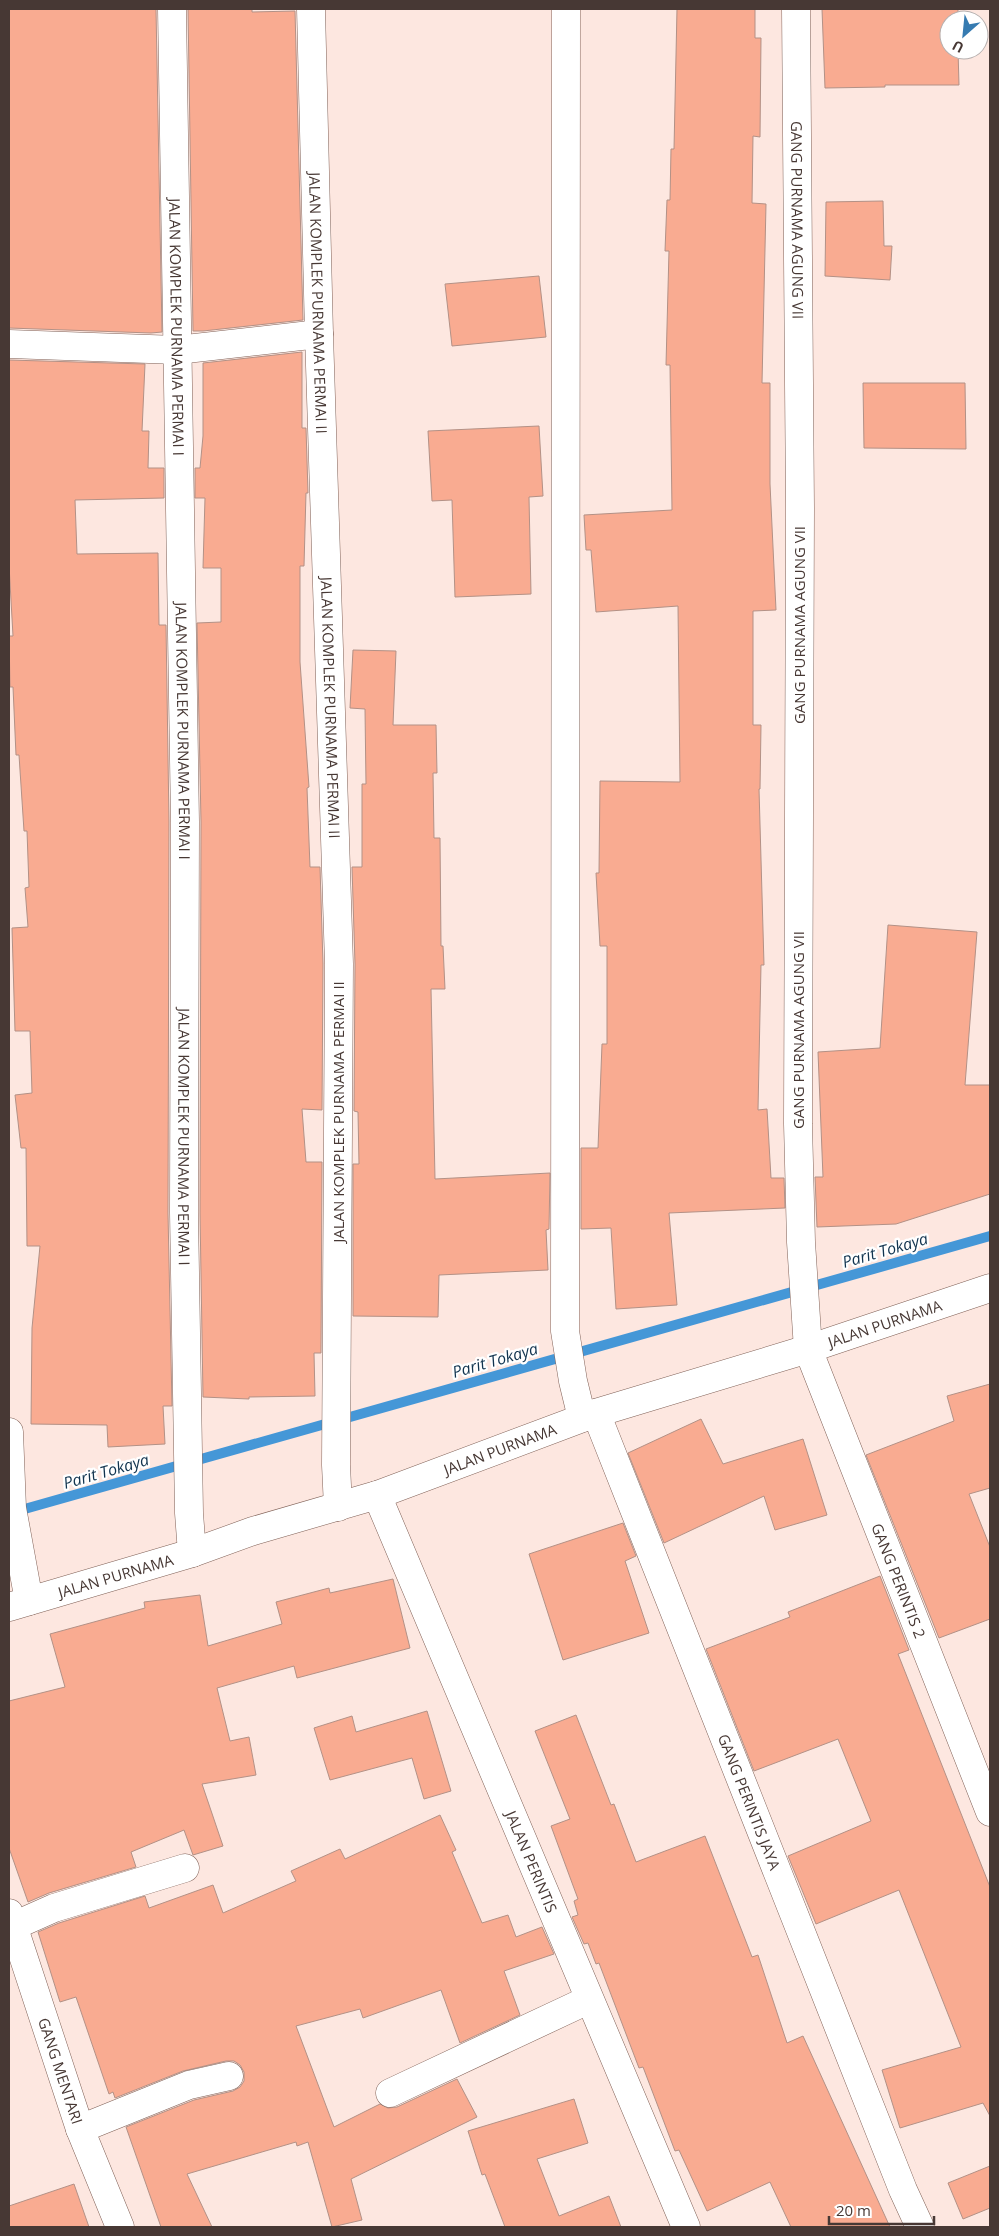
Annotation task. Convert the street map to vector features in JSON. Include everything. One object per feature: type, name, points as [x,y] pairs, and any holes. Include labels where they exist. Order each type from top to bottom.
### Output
[{"type":"street","name":"JALAN KOMPLEK PURNAMA PERMAI I","points":[[172,9],[185,822],[184,1214],[187,1454],[192,1553]]},
{"type":"street","name":"JALAN KOMPLEK PURNAMA PERMAI II","points":[[311,9],[319,334],[339,964],[336,1406],[338,1507]]},
{"type":"street","name":"GANG PERINTIS JAYA","points":[[566,9],[564,1331],[573,1381],[589,1416],[903,2190],[920,2227]]},
{"type":"street","name":"GANG PURNAMA AGUNG VII","points":[[796,9],[800,508],[798,1124],[805,1314]]},
{"type":"street","points":[[9,344],[177,350],[319,334]]},
{"type":"street","name":"JALAN PURNAMA","points":[[19,1604],[192,1553],[253,1530],[376,1495],[589,1416],[811,1359],[990,1288]]},
{"type":"street","name":"GANG PERINTIS 2","points":[[805,1314],[811,1359],[990,1812]]},
{"type":"street","points":[[9,1432],[12,1508],[23,1566],[19,1604]]},
{"type":"street","name":"JALAN PERINTIS","points":[[376,1495],[588,2000],[686,2227]]},
{"type":"street","points":[[10,1922],[185,1868]]},
{"type":"street","name":"GANG MENTARI","points":[[10,1922],[80,2129],[120,2227]]},
{"type":"street","points":[[390,2093],[588,2000]]},
{"type":"street","points":[[80,2129],[189,2086],[229,2076]]},
{"type":"building","points":[[9,9],[156,9],[162,332],[9,328]]},
{"type":"building","points":[[188,9],[252,9],[252,12],[295,11],[303,320],[193,331]]},
{"type":"building","points":[[677,9],[755,9],[755,38],[761,38],[760,137],[753,136],[752,203],[766,204],[762,383],[770,383],[770,484],[776,610],[753,611],[753,725],[761,725],[759,789],[764,965],[761,965],[758,1110],[767,1109],[771,1178],[784,1178],[785,1208],[669,1213],[677,1305],[616,1309],[611,1228],[581,1229],[581,1148],[598,1148],[602,1044],[607,1044],[607,946],[600,946],[596,873],[599,873],[600,781],[680,782],[678,606],[596,612],[591,550],[586,550],[584,515],[672,510],[670,365],[666,365],[669,251],[665,251],[667,200],[670,200],[671,149],[674,149]]},
{"type":"building","points":[[822,9],[958,9],[939,10],[939,60],[958,60],[959,85],[885,85],[885,87],[825,88]]},
{"type":"building","points":[[883,201],[884,246],[892,246],[890,280],[825,276],[826,202]]},
{"type":"building","points":[[539,276],[546,337],[452,346],[445,284]]},
{"type":"building","points":[[302,352],[302,428],[306,428],[308,493],[306,493],[304,566],[300,566],[300,662],[309,787],[307,788],[310,867],[320,867],[323,964],[322,1110],[302,1109],[306,1162],[322,1162],[321,1353],[314,1353],[315,1396],[249,1397],[249,1399],[203,1397],[200,1213],[201,822],[197,623],[221,622],[221,568],[203,568],[205,498],[195,498],[195,468],[200,468],[203,436],[203,363]]},
{"type":"building","points":[[9,360],[145,364],[142,431],[149,431],[148,468],[164,468],[164,498],[75,500],[77,554],[158,553],[159,625],[166,625],[169,822],[168,1213],[172,1406],[163,1406],[165,1444],[108,1447],[107,1425],[31,1424],[32,1328],[40,1246],[27,1246],[26,1148],[21,1148],[15,1095],[32,1093],[30,1031],[15,1031],[12,928],[28,927],[25,888],[29,887],[27,831],[24,831],[19,755],[16,755],[13,687],[10,687],[9,636],[13,636],[9,565]]},
{"type":"building","points":[[863,383],[965,383],[966,449],[864,448]]},
{"type":"building","points":[[539,426],[543,496],[529,497],[531,594],[455,597],[452,500],[432,501],[428,431]]},
{"type":"building","points":[[353,650],[396,651],[393,725],[436,725],[437,773],[433,773],[434,838],[440,838],[441,946],[443,946],[445,989],[431,989],[435,1179],[550,1173],[549,1229],[546,1230],[548,1270],[439,1275],[438,1317],[353,1316],[353,1164],[359,1164],[358,1112],[354,1111],[355,964],[352,867],[362,867],[362,784],[366,784],[365,709],[350,708]]},
{"type":"building","points":[[888,925],[977,932],[965,1085],[990,1085],[990,1194],[896,1224],[817,1227],[815,1177],[823,1177],[818,1052],[880,1048]]},
{"type":"building","points":[[990,1384],[990,1488],[969,1494],[990,1547],[990,1619],[939,1638],[866,1455],[954,1421],[947,1396]]},
{"type":"building","points":[[701,1419],[723,1464],[803,1439],[827,1515],[775,1530],[764,1496],[664,1543],[628,1453]]},
{"type":"building","points":[[623,1523],[636,1556],[625,1561],[649,1633],[563,1660],[529,1554]]},
{"type":"building","points":[[880,1576],[909,1650],[898,1654],[990,1887],[990,2116],[983,2103],[900,2128],[882,2070],[961,2047],[899,1890],[816,1924],[788,1856],[871,1821],[838,1739],[754,1771],[706,1649],[790,1617],[788,1612]]},
{"type":"building","points":[[393,1579],[410,1648],[297,1678],[294,1666],[217,1688],[230,1741],[249,1737],[256,1775],[202,1784],[223,1846],[193,1855],[184,1830],[131,1852],[136,1867],[49,1893],[28,1902],[9,1848],[9,1701],[65,1687],[50,1634],[145,1608],[144,1602],[200,1595],[208,1646],[282,1624],[276,1602],[329,1588],[330,1593]]},
{"type":"building","points":[[427,1711],[451,1791],[424,1799],[412,1758],[330,1780],[314,1728],[352,1716],[356,1732]]},
{"type":"building","points":[[576,1715],[611,1805],[614,1804],[636,1862],[705,1836],[752,1957],[758,1955],[787,2043],[803,2036],[890,2227],[791,2227],[770,2182],[707,2211],[679,2150],[675,2151],[643,2067],[639,2068],[599,1963],[596,1964],[588,1943],[584,1944],[572,1917],[578,1915],[574,1901],[578,1899],[551,1826],[570,1819],[535,1731]]},
{"type":"building","points":[[440,1815],[456,1850],[452,1852],[482,1923],[508,1915],[516,1937],[542,1927],[554,1954],[504,1971],[520,2015],[460,2043],[441,1990],[363,2018],[360,2009],[296,2026],[334,2127],[380,2104],[388,2108],[397,2107],[457,2079],[477,2117],[351,2179],[362,2220],[332,2227],[308,2142],[297,2146],[296,2142],[187,2174],[212,2227],[161,2227],[126,2127],[194,2100],[233,2091],[240,2087],[244,2081],[244,2072],[240,2065],[234,2061],[226,2061],[183,2071],[115,2098],[113,2092],[109,2094],[76,1997],[60,2002],[38,1932],[59,1923],[145,1896],[149,1908],[213,1885],[223,1913],[296,1881],[291,1871],[340,1849],[345,1859]]},
{"type":"building","points":[[574,2099],[588,2143],[537,2159],[559,2216],[609,2196],[621,2227],[505,2227],[485,2174],[482,2175],[468,2131]]},
{"type":"building","points":[[990,2166],[990,2208],[963,2219],[948,2183]]},
{"type":"building","points":[[74,2184],[89,2227],[9,2227],[9,2206]]},
{"type":"waterway","name":"Parit Tokaya","points":[[14,1512],[990,1236]]}]
